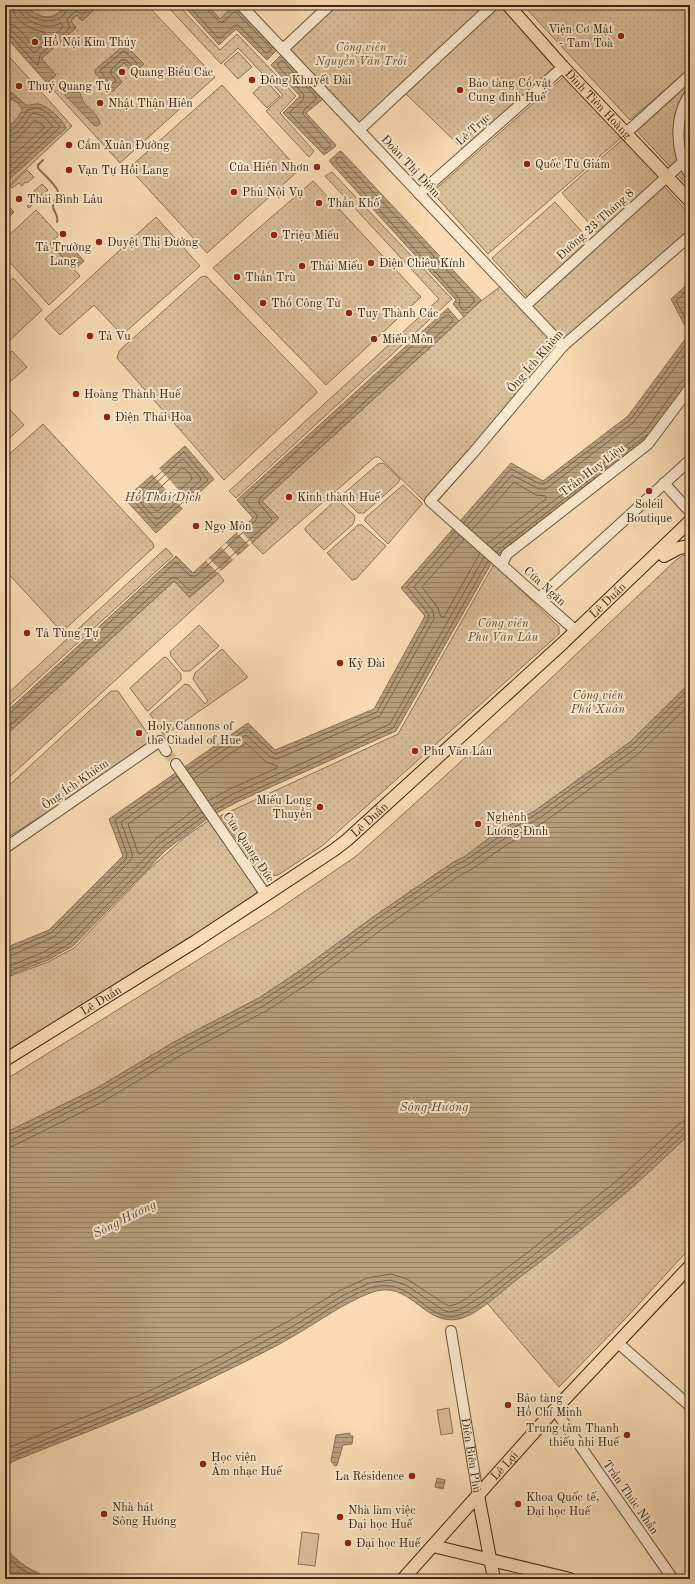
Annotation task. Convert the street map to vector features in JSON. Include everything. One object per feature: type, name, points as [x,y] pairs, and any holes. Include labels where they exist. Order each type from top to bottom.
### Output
[{"type":"main road","name":"Đinh Tiên Hoàng","points":[[508,5],[625,134],[690,201]]},
{"type":"main road","name":"Lê Duẩn","points":[[5,1067],[217,936],[347,840],[664,556],[690,522]]},
{"type":"main road","name":"Lê Duẩn","points":[[578,633],[690,522]]},
{"type":"main road","points":[[664,556],[679,548],[690,546]]},
{"type":"main road","name":"Lê Duẩn","points":[[5,1060],[189,945],[268,898]]},
{"type":"main road","name":"Lê Lợi","points":[[403,1579],[555,1410],[690,1266]]},
{"type":"main road","name":"Điện Biên Phủ","points":[[478,1495],[494,1579]]},
{"type":"main road","points":[[434,1546],[570,1579]]},
{"type":"street","name":"Đoàn Thị Điểm","points":[[240,5],[563,346]]},
{"type":"street","points":[[282,49],[330,5]]},
{"type":"street","points":[[359,130],[493,5]]},
{"type":"street","name":"Lê Trực","points":[[419,194],[563,67]]},
{"type":"street","points":[[625,134],[690,75]]},
{"type":"street","points":[[690,94],[681,110],[679,128],[679,142],[683,162],[690,175]]},
{"type":"street","name":"Đường 23 Tháng 8","points":[[525,306],[683,162]]},
{"type":"street","name":"Ông Ích Khiêm","points":[[455,523],[430,501],[473,453],[563,346],[690,236]]},
{"type":"street","name":"Trần Huy Liệu","points":[[500,562],[507,554],[648,444],[690,388]]},
{"type":"street","points":[[539,598],[690,460]]},
{"type":"street","points":[[664,483],[690,522]]},
{"type":"street","name":"Cửa Ngăn","points":[[455,523],[578,633]]},
{"type":"street","name":"Ông Ích Khiêm","points":[[5,848],[160,741],[166,751]]},
{"type":"street","name":"Cửa Quảng Đức","points":[[176,764],[268,898]]},
{"type":"street","name":"Điện Biên Phủ","points":[[451,1331],[478,1495]]},
{"type":"street","points":[[618,1343],[690,1406]]},
{"type":"street","name":"Trần Thúc Nhẫn","points":[[555,1410],[673,1579]]},
{"type":"green space","points":[[25,5],[65,5],[56,15],[46,17],[40,16]]},
{"type":"green space","points":[[99,5],[147,5],[215,77],[120,163],[47,83],[56,75],[42,60],[43,57],[76,27],[70,21],[77,15],[82,21]]},
{"type":"green space","points":[[166,5],[178,5],[220,50],[237,34],[296,96],[280,113],[314,151],[309,157],[266,111],[283,95],[238,48],[221,64]]},
{"type":"green space","points":[[207,5],[235,5],[220,19]]},
{"type":"green space","name":"Công viên Nguyễn Văn Trỗi","points":[[336,5],[487,5],[359,123],[289,49]]},
{"type":"green space","points":[[500,5],[503,5],[556,65],[463,149],[405,93]]},
{"type":"green space","name":"Viện Cơ Mật - Tam Toà","points":[[523,5],[690,5],[690,68],[630,120]]},
{"type":"green space","points":[[5,52],[72,126],[5,189]]},
{"type":"green space","points":[[238,52],[252,67],[238,79],[224,64]]},
{"type":"green space","name":"Quốc Tử Giám","points":[[568,73],[623,136],[488,254],[432,192]]},
{"type":"green space","points":[[266,81],[280,96],[267,108],[253,93]]},
{"type":"green space","points":[[690,82],[690,188],[637,131]]},
{"type":"green space","points":[[222,85],[299,170],[207,253],[129,168]]},
{"type":"green space","points":[[625,137],[662,178],[599,234],[562,193]]},
{"type":"green space","points":[[27,170],[34,177],[27,183],[25,182],[22,186],[19,183],[12,188],[10,186]]},
{"type":"green space","points":[[332,172],[452,299],[236,498],[229,491],[439,299],[325,176]]},
{"type":"green space","points":[[313,181],[421,297],[326,385],[213,268]]},
{"type":"green space","points":[[42,184],[48,190],[29,208],[27,206],[32,202],[30,200],[33,197],[32,195],[35,193],[34,191]]},
{"type":"green space","points":[[664,186],[690,215],[690,229],[564,341],[531,305]]},
{"type":"green space","points":[[555,202],[592,243],[529,299],[492,258]]},
{"type":"green space","points":[[36,210],[59,235],[50,244],[80,276],[49,305],[5,257],[5,239]]},
{"type":"green space","points":[[156,217],[200,266],[122,335],[94,305],[60,335],[45,319]]},
{"type":"green space","points":[[206,276],[316,390],[317,393],[224,480],[117,358],[119,351],[201,277]]},
{"type":"green space","points":[[13,278],[42,310],[5,345],[5,285]]},
{"type":"green space","points":[[501,286],[558,347],[509,419],[437,502],[431,508],[379,457],[375,457],[263,554],[252,543],[278,519],[262,501],[481,301]]},
{"type":"green space","points":[[12,351],[27,367],[5,386],[5,358]]},
{"type":"green space","points":[[5,386],[9,390],[5,394]]},
{"type":"green space","points":[[5,404],[24,425],[5,442]]},
{"type":"green space","points":[[43,424],[153,543],[154,547],[62,632],[5,570],[5,458]]},
{"type":"green space","points":[[383,463],[400,479],[398,483],[364,513],[358,513],[341,496],[378,464]]},
{"type":"green space","points":[[403,485],[422,504],[388,544],[365,521],[365,518]]},
{"type":"green space","points":[[336,500],[338,500],[354,515],[355,518],[353,524],[324,550],[305,530],[305,528]]},
{"type":"green space","points":[[358,525],[362,525],[386,546],[356,579],[352,580],[327,553]]},
{"type":"green space","points":[[166,548],[173,556],[5,709],[5,696]]},
{"type":"green space","name":"Công viên Phú Xuân","points":[[690,554],[690,683],[630,742],[536,810],[464,857],[452,863],[259,998],[174,1042],[97,1088],[5,1133],[5,1080],[270,915],[355,857],[510,717],[676,560],[682,556]]},
{"type":"green space","name":"Công viên Phu Văn Lâu","points":[[494,564],[559,627],[559,634],[322,846],[278,875],[263,877],[220,816],[398,734]]},
{"type":"green space","points":[[218,573],[224,581],[5,781],[5,736],[174,581],[190,597]]},
{"type":"green space","points":[[199,625],[219,646],[190,671],[183,671],[171,656],[170,652]]},
{"type":"green space","points":[[222,649],[247,676],[247,678],[165,735],[163,734],[150,714],[185,684],[189,685],[205,704],[208,701],[193,679],[195,673]]},
{"type":"green space","points":[[164,657],[167,658],[181,674],[181,680],[147,711],[130,688]]},
{"type":"green space","points":[[111,691],[118,691],[153,741],[62,803],[5,839],[5,789]]},
{"type":"green space","points":[[212,820],[258,890],[258,894],[255,899],[5,1054],[5,978],[48,962],[74,948],[148,870],[185,837],[208,821]]},
{"type":"green space","points":[[690,1134],[690,1248],[627,1317],[559,1387],[487,1303],[629,1190]]},
{"type":"green space","points":[[449,1408],[453,1433],[441,1435],[437,1410]]},
{"type":"green space","points":[[302,1532],[319,1534],[315,1566],[298,1564]]},
{"type":"water","name":"Hồ Nội Kim Thủy","points":[[5,5],[25,5],[40,16],[51,17],[61,11],[65,5],[99,5],[82,21],[77,15],[71,21],[76,28],[43,57],[42,60],[56,75],[47,83],[5,36]]},
{"type":"water","points":[[183,5],[207,5],[220,19],[235,5],[278,49],[267,60],[236,29],[219,45]]},
{"type":"water","points":[[123,46],[126,46],[144,64],[133,73],[124,63],[114,72],[122,82],[112,92],[95,73],[95,70]]},
{"type":"water","points":[[282,54],[323,99],[306,113],[336,146],[324,155],[283,113],[300,96],[271,65]]},
{"type":"water","points":[[68,88],[77,88],[84,103],[96,115],[100,124],[97,126],[94,125],[64,94]]},
{"type":"water","points":[[5,91],[12,93],[26,105],[37,104],[47,108],[58,117],[66,128],[5,183],[5,130],[19,116],[21,108],[14,100],[5,97]]},
{"type":"water","points":[[340,151],[481,300],[464,317],[453,304],[456,300],[330,162],[330,160]]},
{"type":"water","points":[[5,202],[14,212],[5,221]]},
{"type":"water","points":[[69,244],[84,261],[75,269],[59,253]]},
{"type":"water","points":[[690,282],[690,385],[651,437],[495,557],[396,731],[237,802],[211,816],[166,850],[73,946],[48,960],[5,977],[5,948],[49,930],[123,856],[109,819],[248,723],[275,750],[374,709],[425,616],[401,588],[511,463],[543,481],[628,416],[689,334],[671,299]]},
{"type":"water","points":[[448,308],[459,321],[262,501],[279,518],[189,597],[174,581],[5,736],[5,713],[176,556],[193,573],[253,518],[237,500]]},
{"type":"water","name":"Hồ Thái Dịch","points":[[185,446],[214,479],[156,533],[125,499]]},
{"type":"water","name":"Sông Hương","points":[[690,683],[690,1134],[601,1214],[488,1303],[466,1317],[446,1320],[436,1316],[396,1291],[384,1290],[370,1293],[342,1307],[279,1344],[199,1384],[121,1418],[16,1460],[5,1466],[5,1133],[97,1088],[174,1042],[259,998],[298,972],[376,915],[452,863],[464,857],[496,833],[536,810],[630,742]]},
{"type":"water","points":[[350,1433],[350,1436],[353,1436],[352,1444],[343,1445],[337,1465],[335,1466],[331,1461],[336,1435]]},
{"type":"water","points":[[437,1478],[445,1480],[443,1489],[435,1487]]},
{"type":"water","points":[[5,1546],[20,1563],[53,1579],[5,1579]]},
{"type":"pier","points":[[158,467],[191,504],[184,510],[151,473]]},
{"type":"pier","points":[[240,530],[252,543],[249,545],[237,533]]},
{"type":"pier","points":[[226,543],[238,556],[233,560],[221,547]]},
{"type":"pier","points":[[209,558],[221,571],[218,573],[206,561]]},
{"type":"waterway","points":[[43,160],[38,165],[38,168],[58,190],[53,207],[57,222]]},
{"type":"tunnel","points":[[166,751],[176,764]]},
{"type":"place","name":"Viện Cơ Mật - Tam Toà","points":[[621,36]]},
{"type":"place","name":"Hồ Nội Kim Thủy","points":[[35,42]]},
{"type":"place","name":"Quang Biểu Các","points":[[122,72]]},
{"type":"place","name":"Đông Khuyết Đài","points":[[252,80]]},
{"type":"place","name":"Thuý Quang Tự","points":[[19,86]]},
{"type":"place","name":"Bảo tàng Cổ vật Cung đình Huế","points":[[460,90]]},
{"type":"place","name":"Nhật Thận Hiên","points":[[100,103]]},
{"type":"place","name":"Cẩm Xuân Đường","points":[[69,145]]},
{"type":"place","name":"Quốc Tử Giám","points":[[527,164]]},
{"type":"place","name":"Cửa Hiển Nhơn","points":[[317,167]]},
{"type":"place","name":"Vạn Tự Hồi Lang","points":[[69,170]]},
{"type":"place","name":"Phủ Nội Vụ","points":[[234,192]]},
{"type":"place","name":"Thái Bình Lâu","points":[[19,199]]},
{"type":"place","name":"Thần Khố","points":[[319,203]]},
{"type":"place","name":"Tả Trường Lang","points":[[63,234]]},
{"type":"place","name":"Triệu Miếu","points":[[274,235]]},
{"type":"place","name":"Duyệt Thị Đường","points":[[99,242]]},
{"type":"place","name":"Điện Chiêu Kính","points":[[371,263]]},
{"type":"place","name":"Thái Miếu","points":[[302,266]]},
{"type":"place","name":"Thần Trù","points":[[237,277]]},
{"type":"place","name":"Thổ Công Từ","points":[[263,303]]},
{"type":"place","name":"Tuy Thành Các","points":[[349,313]]},
{"type":"place","name":"Tả Vu","points":[[90,336]]},
{"type":"place","name":"Miếu Môn","points":[[374,339]]},
{"type":"place","name":"Hoàng Thành Huế","points":[[76,394]]},
{"type":"place","name":"Điện Thái Hòa","points":[[107,417]]},
{"type":"place","name":"Soleil Boutique","points":[[649,491]]},
{"type":"place","name":"Kinh thành Huế","points":[[289,497]]},
{"type":"place","name":"Ngọ Môn","points":[[196,526]]},
{"type":"place","name":"Tả Tùng Tự","points":[[27,633]]},
{"type":"place","name":"Kỳ Đài","points":[[340,663]]},
{"type":"place","name":"Holy Cannons of the Citadel of Hue","points":[[139,733]]},
{"type":"place","name":"Phu Văn Lâu","points":[[415,751]]},
{"type":"place","name":"Miếu Long Thuyền","points":[[320,807]]},
{"type":"place","name":"Nghênh Lương Đình","points":[[478,824]]},
{"type":"place","name":"Bảo tàng Hồ Chí Minh","points":[[508,1405]]},
{"type":"place","name":"Trung tâm Thanh thiếu nhi Huế","points":[[627,1435]]},
{"type":"place","name":"Học viện Âm nhạc Huế","points":[[203,1464]]},
{"type":"place","name":"La Résidence","points":[[412,1476]]},
{"type":"place","name":"Khoa Quốc tế, Đại học Huế","points":[[518,1504]]},
{"type":"place","name":"Nhà hát Sông Hương","points":[[104,1514]]},
{"type":"place","name":"Nhà làm việc Đại học Huế","points":[[340,1517]]},
{"type":"place","name":"Đại học Huế","points":[[348,1543]]}]
